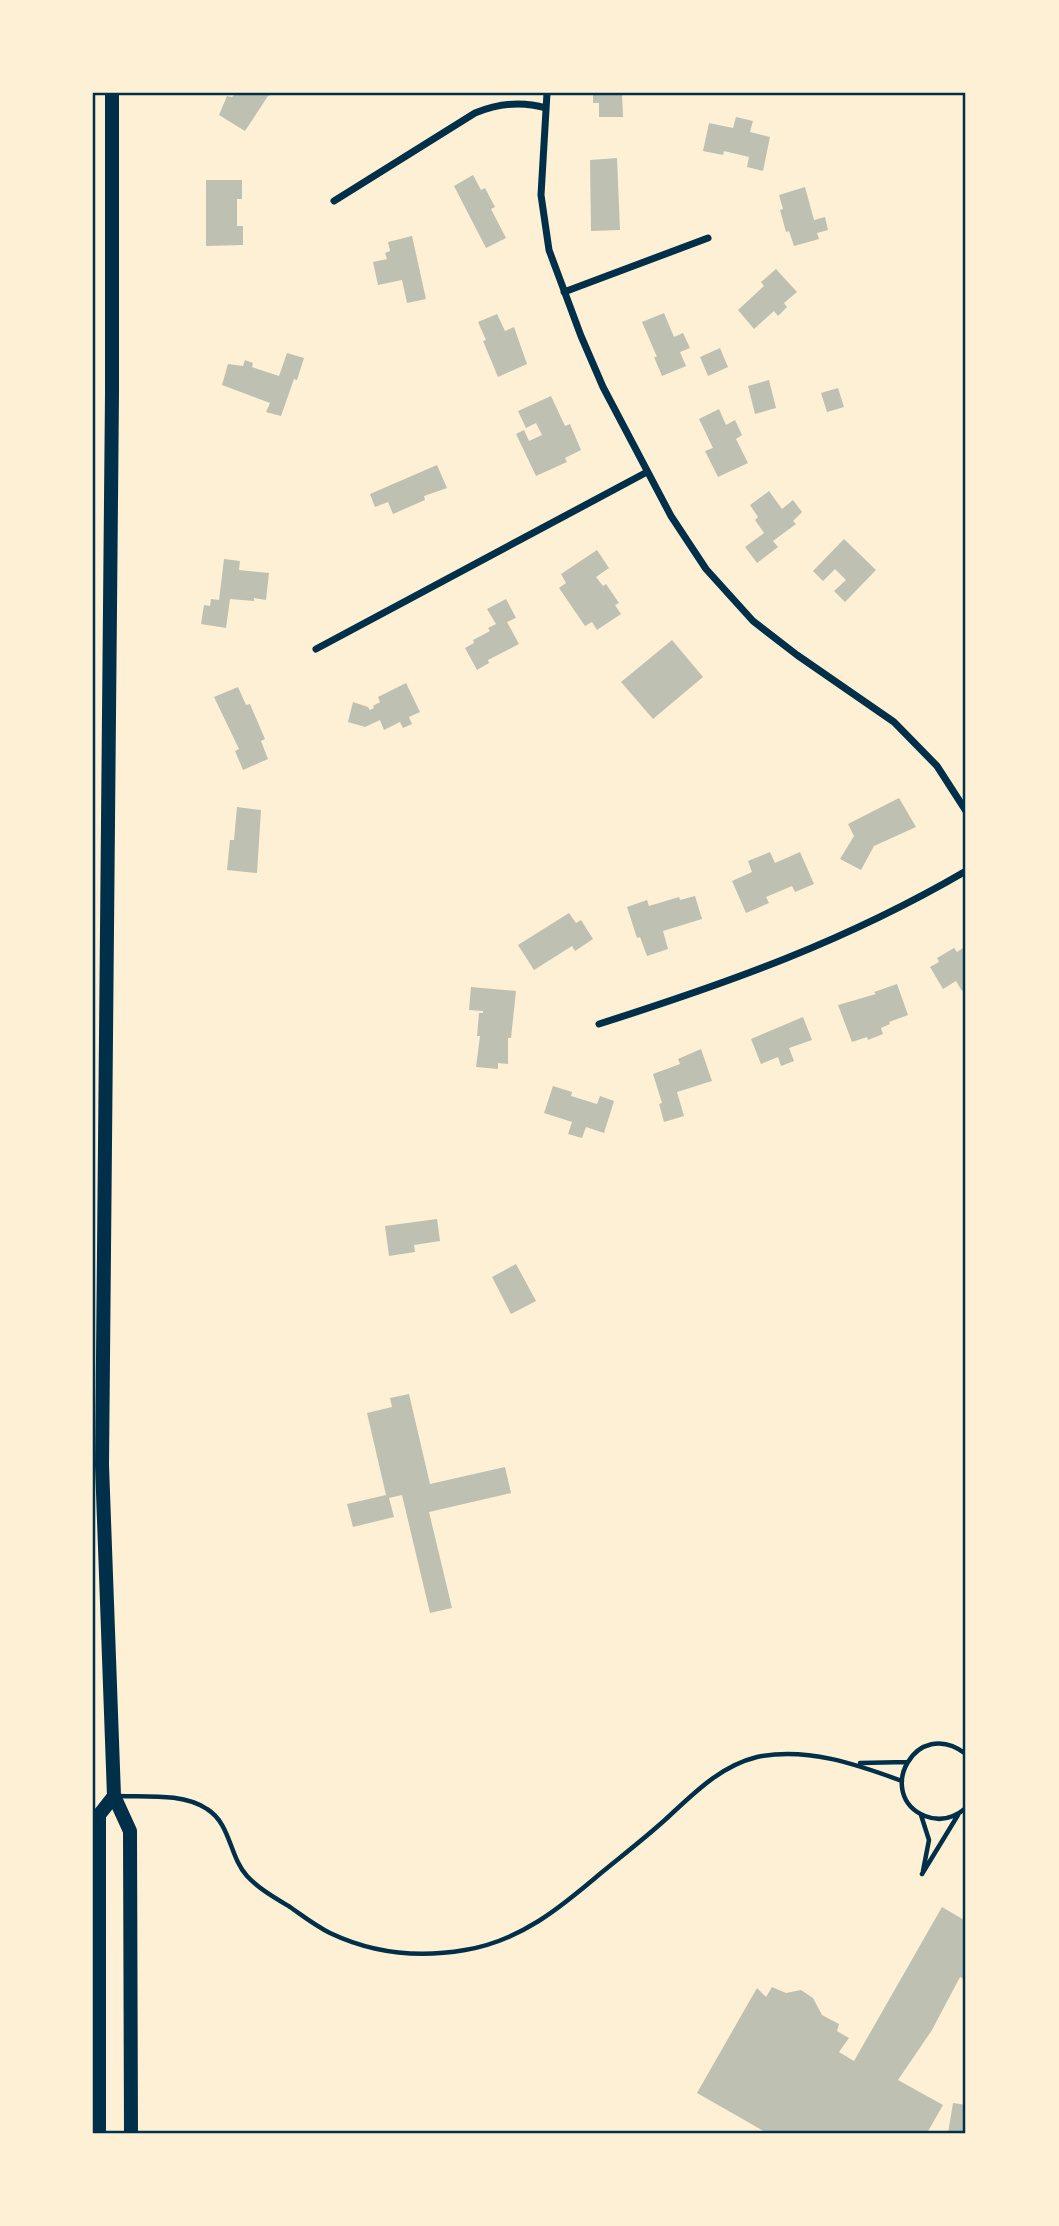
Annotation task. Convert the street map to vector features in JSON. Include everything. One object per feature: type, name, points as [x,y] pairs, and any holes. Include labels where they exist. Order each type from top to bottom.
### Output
[{"type":"main road","points":[[112,93],[112,393],[102,1465],[114,1796],[130,1830],[131,2133]]},
{"type":"main road","points":[[99,2133],[99,1815],[114,1796]]},
{"type":"street","points":[[547,93],[541,195],[547,242],[564,292],[603,387],[687,543],[726,593],[753,621],[894,722],[937,766],[966,811]]},
{"type":"street","points":[[334,201],[483,110],[514,103],[546,108]]},
{"type":"street","points":[[564,292],[708,238]]},
{"type":"street","points":[[316,649],[647,472]]},
{"type":"street","points":[[599,1024],[729,982],[794,957],[882,917],[966,871]]},
{"type":"lane","points":[[959,1814],[946,1819],[933,1819],[921,1814],[907,1800],[902,1781],[907,1762],[924,1746],[948,1744],[966,1754]]},
{"type":"lane","points":[[959,1748],[966,1744]]},
{"type":"lane","points":[[114,1796],[176,1799],[205,1807],[224,1828],[237,1860],[247,1876],[260,1888],[329,1932],[380,1950],[418,1954],[469,1950],[500,1941],[543,1920],[621,1859],[700,1788],[738,1764],[755,1758],[784,1754],[816,1756],[855,1764],[902,1781]]},
{"type":"lane","points":[[855,1764],[907,1762]]},
{"type":"lane","points":[[921,1814],[929,1840],[922,1874],[959,1814],[966,1808]]},
{"type":"building","points":[[237,93],[275,93],[268,96],[245,131],[219,115],[227,96],[232,97]]},
{"type":"building","points":[[593,93],[622,93],[623,117],[599,117],[599,103],[593,103]]},
{"type":"building","points":[[736,117],[753,121],[750,132],[770,137],[763,171],[747,167],[749,157],[724,151],[723,155],[703,151],[709,123],[733,128]]},
{"type":"building","points":[[617,158],[620,230],[591,231],[590,160]]},
{"type":"building","points":[[473,175],[481,190],[485,188],[495,207],[491,209],[506,238],[486,248],[454,186]]},
{"type":"building","points":[[206,180],[242,180],[242,199],[237,199],[237,226],[243,226],[243,245],[206,246]]},
{"type":"building","points":[[805,187],[814,220],[825,217],[828,230],[817,233],[819,239],[794,246],[789,231],[786,232],[779,195]]},
{"type":"building","points":[[412,236],[426,299],[407,303],[402,280],[378,285],[373,262],[387,259],[385,253],[390,251],[388,242]]},
{"type":"building","points":[[776,269],[797,292],[784,303],[787,307],[778,316],[774,311],[754,329],[738,310],[764,286],[761,282]]},
{"type":"building","points":[[664,313],[674,337],[683,333],[690,348],[680,352],[686,366],[662,376],[642,322]]},
{"type":"building","points":[[497,314],[505,331],[514,327],[527,364],[498,377],[478,322]]},
{"type":"building","points":[[720,348],[728,367],[708,376],[700,357]]},
{"type":"building","points":[[287,353],[304,358],[281,416],[266,412],[270,403],[222,385],[228,364],[243,366],[245,360],[253,363],[252,367],[279,376]]},
{"type":"building","points":[[769,380],[776,408],[755,414],[748,386]]},
{"type":"building","points":[[838,388],[844,407],[827,412],[821,393]]},
{"type":"building","points":[[551,396],[565,426],[570,424],[581,450],[565,458],[567,462],[536,476],[516,434],[524,430],[529,441],[542,435],[536,423],[526,428],[518,411]]},
{"type":"building","points":[[719,409],[726,425],[735,420],[742,435],[736,439],[748,463],[718,477],[705,451],[713,448],[699,419]]},
{"type":"building","points":[[437,465],[447,488],[424,496],[425,500],[393,514],[388,502],[375,507],[370,494]]},
{"type":"building","points":[[769,491],[782,509],[793,500],[802,512],[793,521],[796,524],[773,541],[778,547],[757,563],[745,547],[764,533],[755,520],[758,517],[750,505]]},
{"type":"building","points":[[844,539],[876,570],[845,602],[834,591],[846,580],[835,569],[823,581],[813,571]]},
{"type":"building","points":[[597,550],[609,568],[596,577],[603,586],[606,584],[619,603],[615,605],[621,614],[597,630],[592,622],[585,626],[559,588],[566,583],[561,574]]},
{"type":"building","points":[[224,559],[240,561],[239,570],[269,573],[266,600],[230,599],[226,628],[201,624],[204,605],[210,606],[211,599],[219,600]]},
{"type":"building","points":[[506,599],[516,618],[507,622],[519,644],[488,660],[489,663],[477,670],[465,648],[496,624],[487,609]]},
{"type":"building","points":[[672,640],[703,677],[653,719],[621,682]]},
{"type":"building","points":[[406,683],[420,712],[409,717],[412,724],[403,728],[400,722],[384,730],[380,720],[365,727],[348,722],[353,702],[370,710],[380,702],[378,697]]},
{"type":"building","points":[[238,687],[246,705],[250,704],[265,739],[261,741],[268,759],[243,770],[235,751],[239,749],[214,697]]},
{"type":"building","points":[[899,798],[916,827],[874,846],[861,870],[840,859],[854,836],[848,824]]},
{"type":"building","points":[[237,807],[261,810],[257,873],[227,870],[230,840],[234,840]]},
{"type":"building","points":[[770,852],[775,863],[800,852],[814,884],[795,892],[792,886],[766,897],[769,903],[746,913],[732,881],[752,872],[748,861]]},
{"type":"building","points":[[695,896],[702,919],[663,931],[668,949],[647,956],[640,937],[637,938],[627,907],[647,900],[649,906],[679,897],[680,900]]},
{"type":"building","points":[[569,913],[576,923],[581,920],[593,939],[575,951],[572,946],[534,970],[518,945]]},
{"type":"building","points":[[966,946],[966,988],[962,991],[956,981],[943,989],[930,967],[939,962],[937,958],[954,948],[957,952]]},
{"type":"building","points":[[897,984],[908,1015],[881,1028],[883,1034],[852,1042],[838,1005],[876,994],[874,992]]},
{"type":"building","points":[[471,987],[516,991],[511,1038],[508,1038],[508,1064],[498,1063],[498,1069],[476,1067],[480,1036],[477,1036],[479,1013],[483,1011],[469,1010]]},
{"type":"building","points":[[803,1017],[812,1040],[789,1048],[794,1061],[781,1066],[778,1057],[761,1064],[751,1039]]},
{"type":"building","points":[[701,1049],[712,1081],[677,1092],[684,1116],[664,1122],[659,1104],[662,1103],[653,1074],[680,1064],[678,1059]]},
{"type":"building","points":[[553,1086],[572,1092],[571,1096],[597,1104],[600,1096],[614,1101],[604,1133],[586,1127],[582,1138],[568,1134],[572,1122],[544,1113]]},
{"type":"building","points":[[437,1219],[440,1241],[414,1245],[415,1252],[389,1256],[385,1226]]},
{"type":"building","points":[[516,1264],[536,1301],[511,1314],[492,1277]]},
{"type":"building","points":[[409,1394],[430,1484],[505,1467],[511,1493],[429,1512],[452,1608],[430,1613],[402,1495],[389,1498],[394,1517],[353,1527],[347,1504],[386,1495],[367,1413],[392,1407],[390,1398]]},
{"type":"building","points":[[942,1907],[966,1921],[966,1980],[960,1977],[932,2030],[898,2080],[943,2105],[927,2133],[767,2133],[697,2093],[757,1988],[766,1997],[772,1987],[786,1993],[801,1990],[813,1998],[822,2015],[839,2024],[837,2031],[849,2038],[839,2052],[854,2061]]},
{"type":"building","points":[[953,2103],[966,2105],[966,2133],[948,2133]]}]
